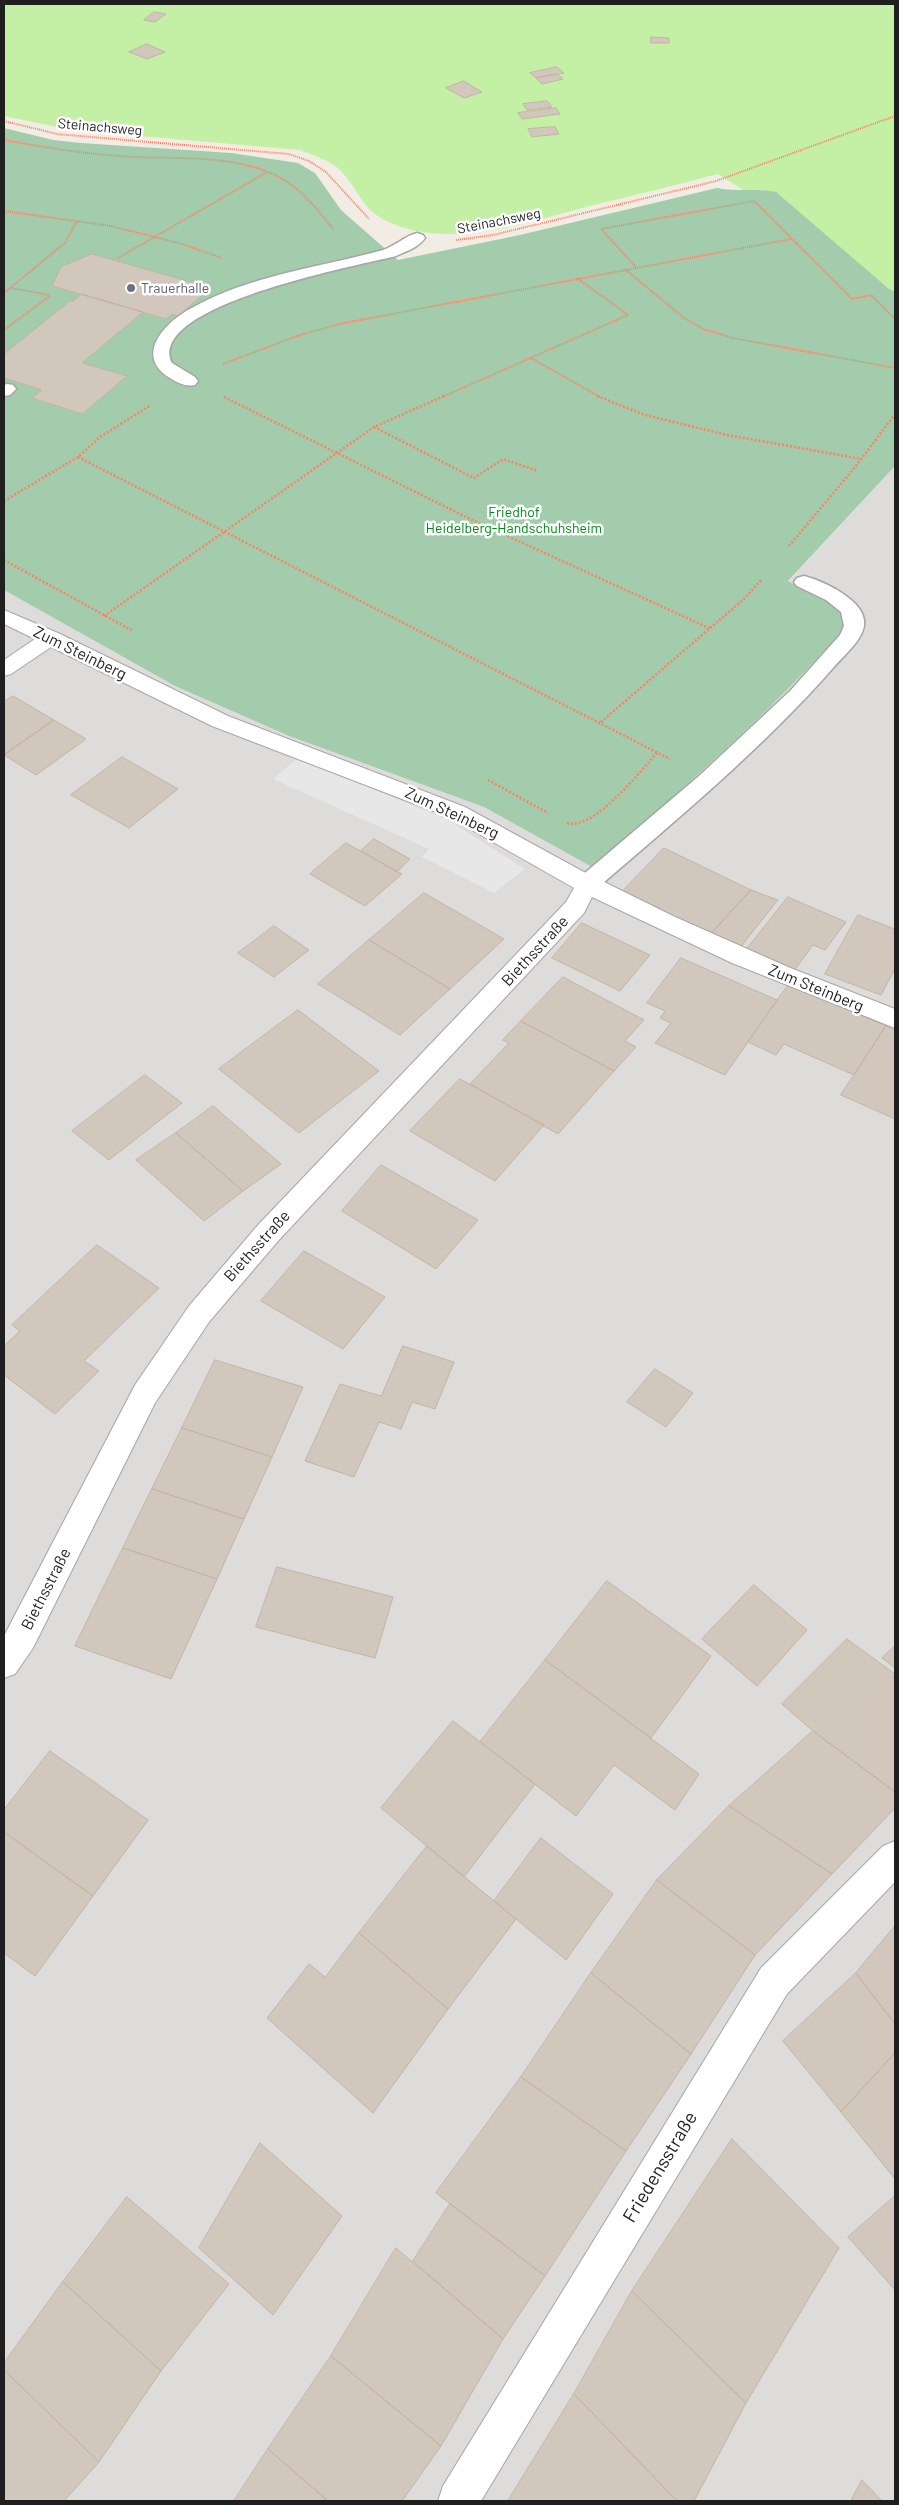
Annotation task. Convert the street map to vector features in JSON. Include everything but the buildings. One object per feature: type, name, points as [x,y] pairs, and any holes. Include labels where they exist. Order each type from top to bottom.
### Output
[{"type":"street","name":"Zum Steinberg","points":[[4,616],[220,721],[457,812],[484,825],[588,884],[704,941],[895,1019]]},
{"type":"street","points":[[4,669],[59,642]]},
{"type":"street","name":"Biethsstraße","points":[[4,1663],[22,1636],[145,1394],[199,1314],[268,1233],[576,907],[588,884]]},
{"type":"street","name":"Friedensstraße","points":[[458,2501],[774,1981],[895,1858]]},
{"type":"lane","points":[[189,380],[176,375],[166,366],[160,352],[164,340],[170,332],[195,314],[228,295],[254,285],[401,249],[416,238]]},
{"type":"lane","points":[[588,884],[707,780],[797,696],[855,628],[856,620],[853,611],[842,602],[804,582]]},
{"type":"path","name":"Steinachsweg","points":[[4,121],[57,134],[278,152],[299,156],[312,161],[328,172],[368,218],[388,230],[416,238],[447,241],[493,235],[716,181],[895,116]]},
{"type":"path","points":[[4,140],[69,151],[215,160],[268,172],[286,182],[310,202],[355,261]]},
{"type":"path","points":[[118,258],[268,172]]},
{"type":"path","points":[[636,267],[601,229],[754,201],[852,299],[871,295],[895,319]]},
{"type":"path","points":[[4,211],[77,220],[157,236],[211,252],[226,261]]},
{"type":"path","points":[[4,293],[64,243],[77,220]]},
{"type":"path","points":[[4,501],[78,457],[100,437],[189,380],[222,364],[318,330],[403,311],[790,239]]},
{"type":"path","points":[[624,269],[684,318],[703,329],[733,338],[895,368]]},
{"type":"path","points":[[59,642],[80,632],[104,616],[374,427],[628,315],[577,278]]},
{"type":"path","points":[[4,330],[50,296],[10,288]]},
{"type":"path","points":[[530,358],[608,402],[645,415],[727,435],[862,459]]},
{"type":"path","points":[[189,380],[468,518],[709,628]]},
{"type":"path","points":[[790,545],[862,459],[895,414]]},
{"type":"path","points":[[374,427],[474,478],[503,459],[538,471]]},
{"type":"path","points":[[78,457],[383,614],[601,722],[707,780]]},
{"type":"path","points":[[4,560],[138,634]]},
{"type":"path","points":[[601,722],[745,598],[766,575]]},
{"type":"path","points":[[559,820],[572,826],[584,823],[599,812],[658,752]]},
{"type":"path","points":[[485,779],[551,815]]},
{"type":"shaded area","points":[[895,466],[895,2501],[4,2501],[4,590],[175,686],[289,736],[484,807],[592,867],[839,610],[821,598],[788,582]]},
{"type":"shaded area","points":[[298,758],[448,820],[525,869],[494,893],[422,857],[429,849],[273,779]]},
{"type":"green space","points":[[4,4],[895,4],[895,292],[764,190],[746,192],[718,174],[519,225],[468,233],[443,234],[419,231],[384,220],[369,209],[337,167],[300,150],[71,130],[4,116]]},
{"type":"green space","name":"Friedhof Heidelberg-Handschuhsheim","points":[[4,128],[53,140],[231,153],[298,163],[315,173],[341,210],[398,260],[520,235],[717,188],[776,192],[889,289],[895,292],[895,466],[788,581],[825,599],[833,605],[843,620],[844,629],[754,722],[592,867],[484,807],[289,736],[175,686],[4,590]]},
{"type":"place","name":"Trauerhalle","points":[[131,288]]}]
